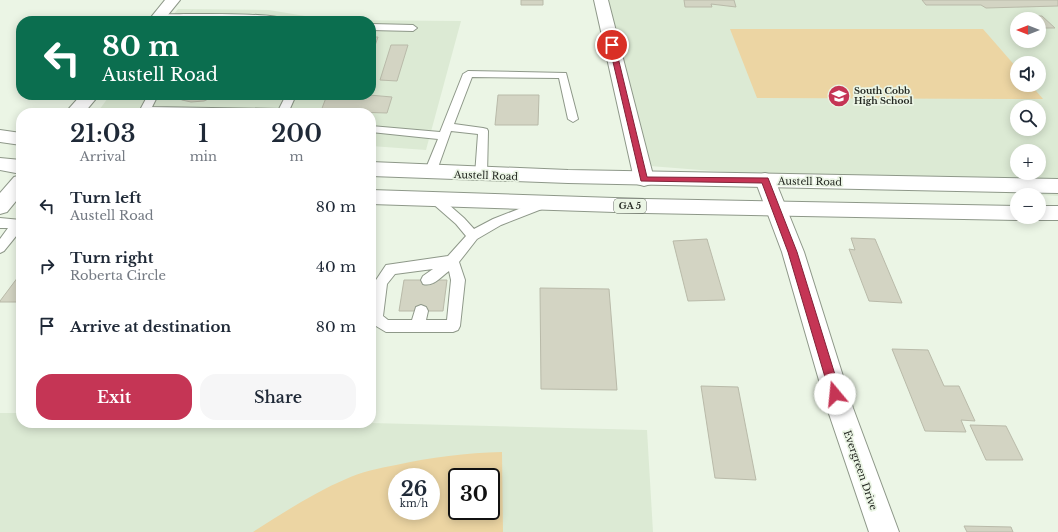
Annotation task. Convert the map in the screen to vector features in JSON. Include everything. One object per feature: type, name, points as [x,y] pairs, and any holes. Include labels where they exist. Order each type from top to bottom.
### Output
[{"type":"main road","points":[[160,16],[173,0]]},
{"type":"main road","points":[[601,0],[644,179]]},
{"type":"main road","points":[[78,108],[86,100]]},
{"type":"main road","points":[[0,136],[16,138]]},
{"type":"main road","points":[[0,164],[16,166]]},
{"type":"main road","name":"Austell Road","points":[[376,169],[481,175],[1058,186]]},
{"type":"main road","name":"Evergreen Drive","points":[[765,180],[793,252],[840,408],[884,532]]},
{"type":"main road","points":[[0,207],[16,188]]},
{"type":"main road","name":"GA 5","points":[[376,197],[543,204],[1010,213]]},
{"type":"main road","points":[[1046,213],[1058,213]]},
{"type":"lane","points":[[376,27],[413,28]]},
{"type":"lane","points":[[430,172],[468,74],[563,75],[574,119]]},
{"type":"lane","points":[[376,129],[446,132],[483,131],[481,175]]},
{"type":"lane","points":[[436,200],[460,221],[473,236]]},
{"type":"lane","points":[[428,280],[452,261],[473,236],[497,222],[543,204]]},
{"type":"lane","points":[[0,223],[16,225]]},
{"type":"lane","points":[[0,248],[16,230]]},
{"type":"lane","points":[[452,261],[458,280],[453,326],[386,326],[376,319],[381,283],[391,269],[452,261]]},
{"type":"lane","points":[[418,326],[421,311]]},
{"type":"shaded area","name":"South Cobb High School","points":[[602,0],[1058,0],[1058,196],[1046,195],[1046,188],[1010,188],[1010,193],[637,165]]},
{"type":"shaded area","points":[[178,9],[269,10],[305,16],[172,16]]},
{"type":"shaded area","points":[[376,20],[461,21],[426,150],[376,146],[376,108],[101,108],[106,100],[376,100]]},
{"type":"shaded area","points":[[730,29],[983,29],[1010,60],[1010,92],[1037,92],[1043,99],[757,98]]},
{"type":"shaded area","points":[[0,413],[16,413],[16,428],[376,428],[376,423],[647,430],[653,532],[0,532]]},
{"type":"shaded area","points":[[502,452],[503,532],[253,532],[310,497],[358,474],[422,460],[462,454]]},
{"type":"building","points":[[521,0],[543,0],[543,5],[521,5]]},
{"type":"building","points":[[684,0],[734,0],[736,7],[711,4],[712,7],[685,7]]},
{"type":"building","points":[[922,0],[1058,0],[1058,6],[986,8],[981,5],[926,5]]},
{"type":"building","points":[[1046,20],[1055,28],[1046,28]]},
{"type":"building","points":[[391,45],[408,45],[397,81],[380,80]]},
{"type":"building","points":[[498,95],[539,95],[538,125],[495,125]]},
{"type":"building","points":[[376,96],[392,97],[387,113],[376,113],[376,108],[322,108],[325,100],[376,100]]},
{"type":"building","points":[[182,100],[206,100],[204,101],[191,102]]},
{"type":"building","points":[[851,238],[875,239],[902,303],[869,301],[849,249],[855,250]]},
{"type":"building","points":[[707,239],[725,300],[688,301],[673,241]]},
{"type":"building","points":[[16,280],[16,302],[0,301]]},
{"type":"building","points":[[404,280],[447,280],[443,311],[399,311]]},
{"type":"building","points":[[540,288],[609,289],[617,390],[541,389]]},
{"type":"building","points":[[892,349],[928,350],[944,386],[959,386],[975,421],[961,420],[966,432],[925,431]]},
{"type":"building","points":[[701,386],[738,387],[756,480],[715,478]]},
{"type":"building","points":[[970,425],[1006,426],[1023,460],[986,460]]},
{"type":"building","points":[[964,526],[1011,527],[1013,532],[967,532]]},
{"type":"place","name":"South Cobb High School","points":[[839,96]]},
{"type":"route","points":[[612,45],[644,179],[765,180],[793,252],[835,394]]}]
